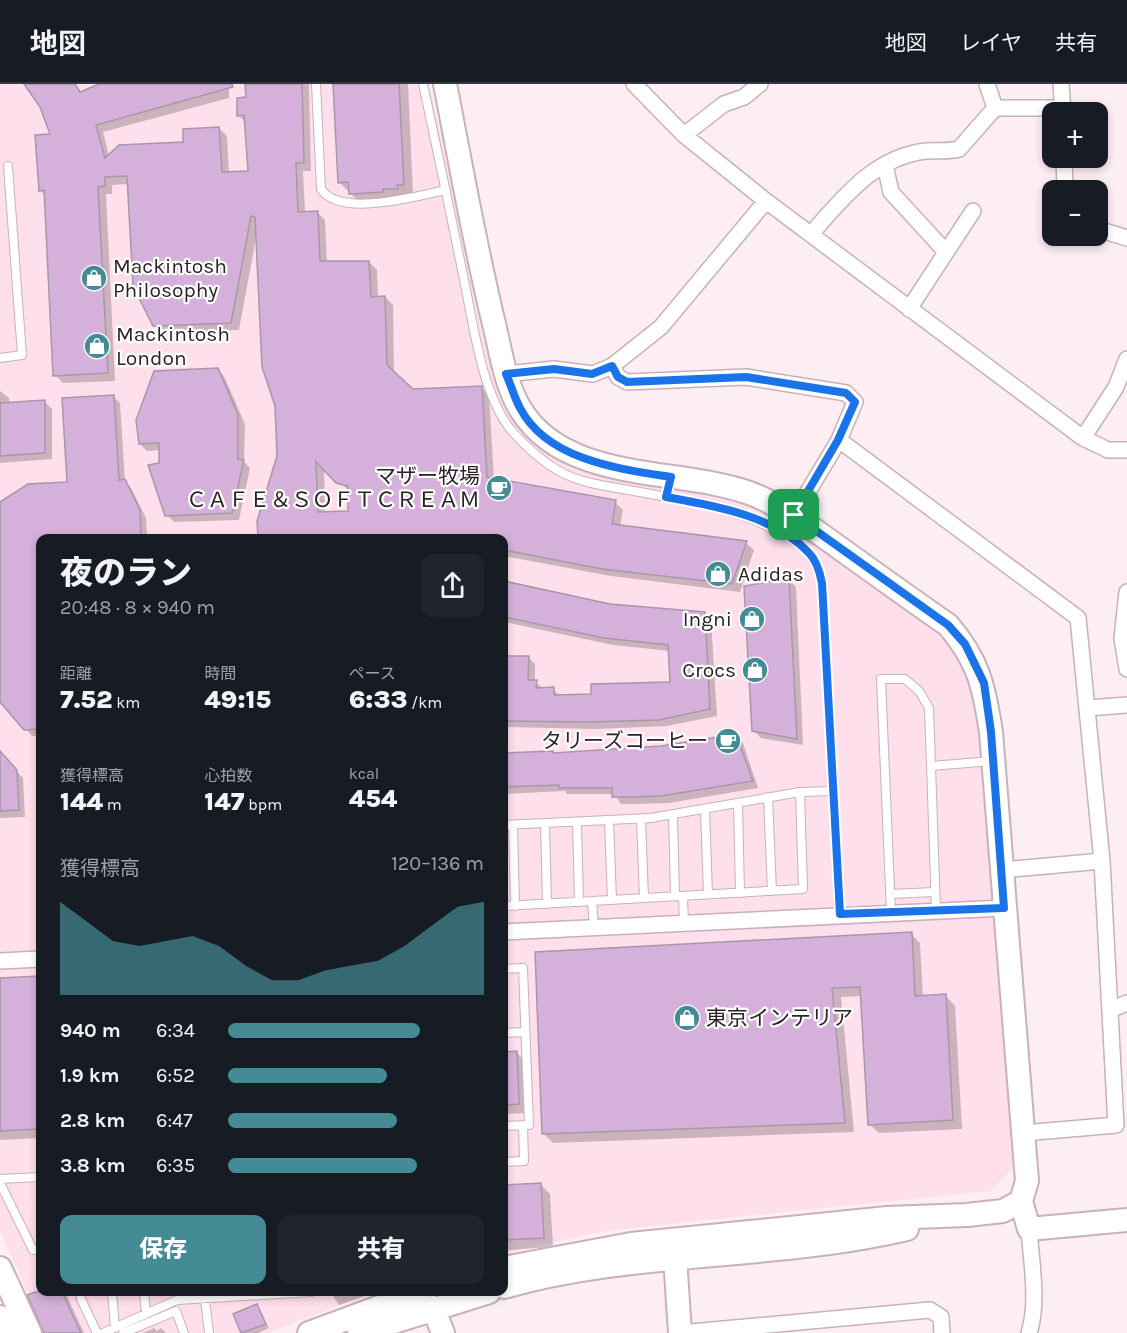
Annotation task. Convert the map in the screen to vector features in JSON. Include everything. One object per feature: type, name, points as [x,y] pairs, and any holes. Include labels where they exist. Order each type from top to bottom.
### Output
[{"type":"street","points":[[445,84],[489,303],[506,374],[520,410],[541,433],[563,450],[669,487],[752,494],[794,515],[948,625],[965,644],[984,683],[993,760],[1024,1133],[1027,1181],[1021,1202],[1029,1229],[1032,1299],[1029,1333]]},
{"type":"street","points":[[634,84],[684,135],[766,201],[909,309],[1083,438],[1108,450],[1127,450]]},
{"type":"street","points":[[684,135],[724,104],[744,97],[760,84]]},
{"type":"street","points":[[987,84],[996,108]]},
{"type":"street","points":[[1061,84],[1062,102]]},
{"type":"street","points":[[810,234],[856,183],[885,165],[926,151],[959,149],[996,108],[1042,109]]},
{"type":"street","points":[[885,165],[891,192],[946,252]]},
{"type":"street","points":[[506,374],[554,369],[592,374],[612,366],[661,327],[766,201]]},
{"type":"street","points":[[909,309],[973,210]]},
{"type":"street","points":[[1108,232],[1127,238]]},
{"type":"street","points":[[1083,438],[1116,387],[1127,359]]},
{"type":"street","points":[[612,366],[618,377],[627,382],[746,377],[846,393],[855,402],[838,440],[794,515]]},
{"type":"street","points":[[838,440],[1078,618],[1102,861],[1116,1125],[1024,1133]]},
{"type":"street","points":[[1127,592],[1122,638],[1127,669]]},
{"type":"street","points":[[1088,708],[1127,705]]},
{"type":"street","points":[[1001,870],[1102,861]]},
{"type":"street","points":[[508,932],[840,914],[1004,908]]},
{"type":"street","points":[[0,961],[36,959]]},
{"type":"street","points":[[1110,1010],[1127,1003]]},
{"type":"street","points":[[508,1267],[665,1240],[887,1218],[967,1215],[1003,1211],[1021,1202]]},
{"type":"street","points":[[508,1286],[596,1268],[675,1257],[794,1246],[890,1233],[967,1215]]},
{"type":"street","points":[[1029,1229],[1127,1220]]},
{"type":"street","points":[[675,1257],[680,1333],[811,1327],[930,1310],[941,1317],[942,1333]]},
{"type":"street","points":[[0,1268],[30,1333]]},
{"type":"street","points":[[309,1333],[415,1296]]},
{"type":"street","points":[[359,1333],[415,1296]]},
{"type":"street","points":[[415,1296],[442,1333]]},
{"type":"street","points":[[0,1317],[7,1333]]},
{"type":"lane","points":[[316,84],[321,189],[325,195],[342,203],[396,201],[446,190]]},
{"type":"lane","points":[[423,84],[480,355],[495,401],[509,428],[529,450],[560,472],[588,482],[669,487],[750,516],[786,536],[810,554],[822,583],[840,914]]},
{"type":"lane","points":[[0,358],[22,356],[8,166]]},
{"type":"lane","points":[[891,912],[881,679],[905,679],[919,691],[929,708],[936,910]]},
{"type":"lane","points":[[931,766],[993,760]]},
{"type":"lane","points":[[515,906],[508,825],[641,819],[800,792],[834,791]]},
{"type":"lane","points":[[508,906],[803,889],[800,792]]},
{"type":"lane","points":[[768,797],[772,891]]},
{"type":"lane","points":[[738,803],[740,892]]},
{"type":"lane","points":[[705,808],[708,894]]},
{"type":"lane","points":[[673,814],[679,896],[684,923]]},
{"type":"lane","points":[[641,819],[644,898]]},
{"type":"lane","points":[[609,820],[612,900]]},
{"type":"lane","points":[[577,822],[579,902]]},
{"type":"lane","points":[[545,823],[548,904]]},
{"type":"lane","points":[[890,894],[935,892]]},
{"type":"lane","points":[[592,901],[594,927]]},
{"type":"lane","points":[[508,969],[523,968],[529,1125],[508,1126]]},
{"type":"lane","points":[[508,1033],[525,1032]]},
{"type":"lane","points":[[508,1162],[524,1161],[522,1125]]},
{"type":"lane","points":[[36,1177],[0,1181],[33,1250],[36,1250]]},
{"type":"lane","points":[[81,1296],[97,1333]]},
{"type":"lane","points":[[112,1296],[115,1328]]},
{"type":"lane","points":[[144,1296],[146,1313]]},
{"type":"lane","points":[[103,1333],[176,1296],[176,1311],[184,1333]]},
{"type":"lane","points":[[204,1296],[209,1333]]},
{"type":"lane","points":[[123,1333],[176,1311]]},
{"type":"shaded area","points":[[0,84],[429,84],[495,372],[509,412],[532,440],[562,462],[655,482],[745,497],[809,536],[940,633],[961,654],[975,685],[983,734],[1015,1166],[991,1191],[640,1227],[596,1233],[508,1252],[508,534],[36,534],[36,1296],[364,1296],[267,1333],[46,1333],[0,1231]]},
{"type":"building","points":[[24,84],[75,84],[80,92],[99,84],[232,84],[233,87],[96,125],[105,158],[119,145],[183,142],[183,129],[219,127],[222,172],[248,171],[244,115],[237,116],[237,98],[246,97],[245,84],[302,84],[304,163],[296,163],[298,212],[318,211],[320,261],[369,261],[371,297],[385,296],[387,365],[413,389],[482,386],[487,477],[616,500],[612,524],[747,541],[732,584],[602,569],[508,551],[508,534],[258,534],[257,521],[277,456],[275,406],[262,367],[255,217],[251,216],[231,323],[153,326],[133,286],[127,176],[105,177],[105,186],[98,187],[108,373],[53,376],[44,190],[39,191],[35,135],[50,134],[40,107]],"holes":[[[316,462],[336,483],[348,486],[348,511],[318,512]]]},
{"type":"building","points":[[333,84],[399,84],[404,185],[397,185],[398,189],[349,194],[348,182],[338,183]]},
{"type":"building","points":[[218,368],[238,415],[238,459],[244,460],[232,513],[165,516],[148,465],[159,463],[159,443],[139,444],[136,420],[154,371]]},
{"type":"building","points":[[114,395],[119,480],[125,479],[140,510],[141,534],[36,534],[36,729],[24,730],[0,702],[0,502],[28,484],[67,482],[62,398]]},
{"type":"building","points":[[45,400],[45,453],[0,456],[0,403]]},
{"type":"building","points":[[789,578],[797,739],[752,731],[744,586]]},
{"type":"building","points":[[508,582],[610,604],[705,612],[710,709],[659,720],[508,721],[508,656],[529,656],[528,680],[537,680],[536,688],[554,687],[554,695],[591,694],[591,684],[670,682],[668,645],[604,638],[508,618]]},
{"type":"building","points":[[736,734],[753,781],[661,796],[629,797],[612,797],[612,788],[559,788],[559,785],[508,787],[508,753],[553,751],[553,753],[661,746]]},
{"type":"building","points":[[0,751],[17,770],[19,810],[0,811]]},
{"type":"building","points":[[912,932],[915,996],[946,994],[953,1120],[868,1125],[860,987],[832,988],[845,1123],[542,1134],[535,952]]},
{"type":"building","points":[[36,976],[36,1129],[0,1131],[0,978]]},
{"type":"building","points":[[517,1051],[519,1104],[508,1105],[508,1052]]},
{"type":"building","points":[[541,1183],[544,1238],[508,1240],[508,1185]]},
{"type":"building","points":[[36,1292],[36,1296],[64,1296],[81,1333],[44,1333],[27,1295]]},
{"type":"building","points":[[257,1304],[266,1324],[241,1333],[233,1314]]},
{"type":"place","name":"Mackintosh Philosophy","points":[[94,278]]},
{"type":"place","name":"Mackintosh London","points":[[97,346]]},
{"type":"place","name":"マザー牧場 ＣＡＦＥ＆ＳＯＦＴＣＲＥＡＭ","points":[[499,488]]},
{"type":"place","name":"Adidas","points":[[718,574]]},
{"type":"place","name":"Ingni","points":[[752,619]]},
{"type":"place","name":"Crocs","points":[[755,670]]},
{"type":"place","name":"タリーズコーヒー","points":[[728,741]]},
{"type":"place","name":"東京インテリア","points":[[687,1018]]},
{"type":"route","points":[[612,366],[618,377],[627,382],[698,377],[746,377],[846,393],[855,402],[838,440],[794,515],[948,625],[965,644],[975,662],[984,683],[991,732],[1004,908],[840,914],[822,583],[819,569],[810,554],[786,536],[750,516],[666,497],[671,477],[604,464],[563,450],[541,433],[520,410],[506,374],[554,369],[592,374],[612,366]]}]
